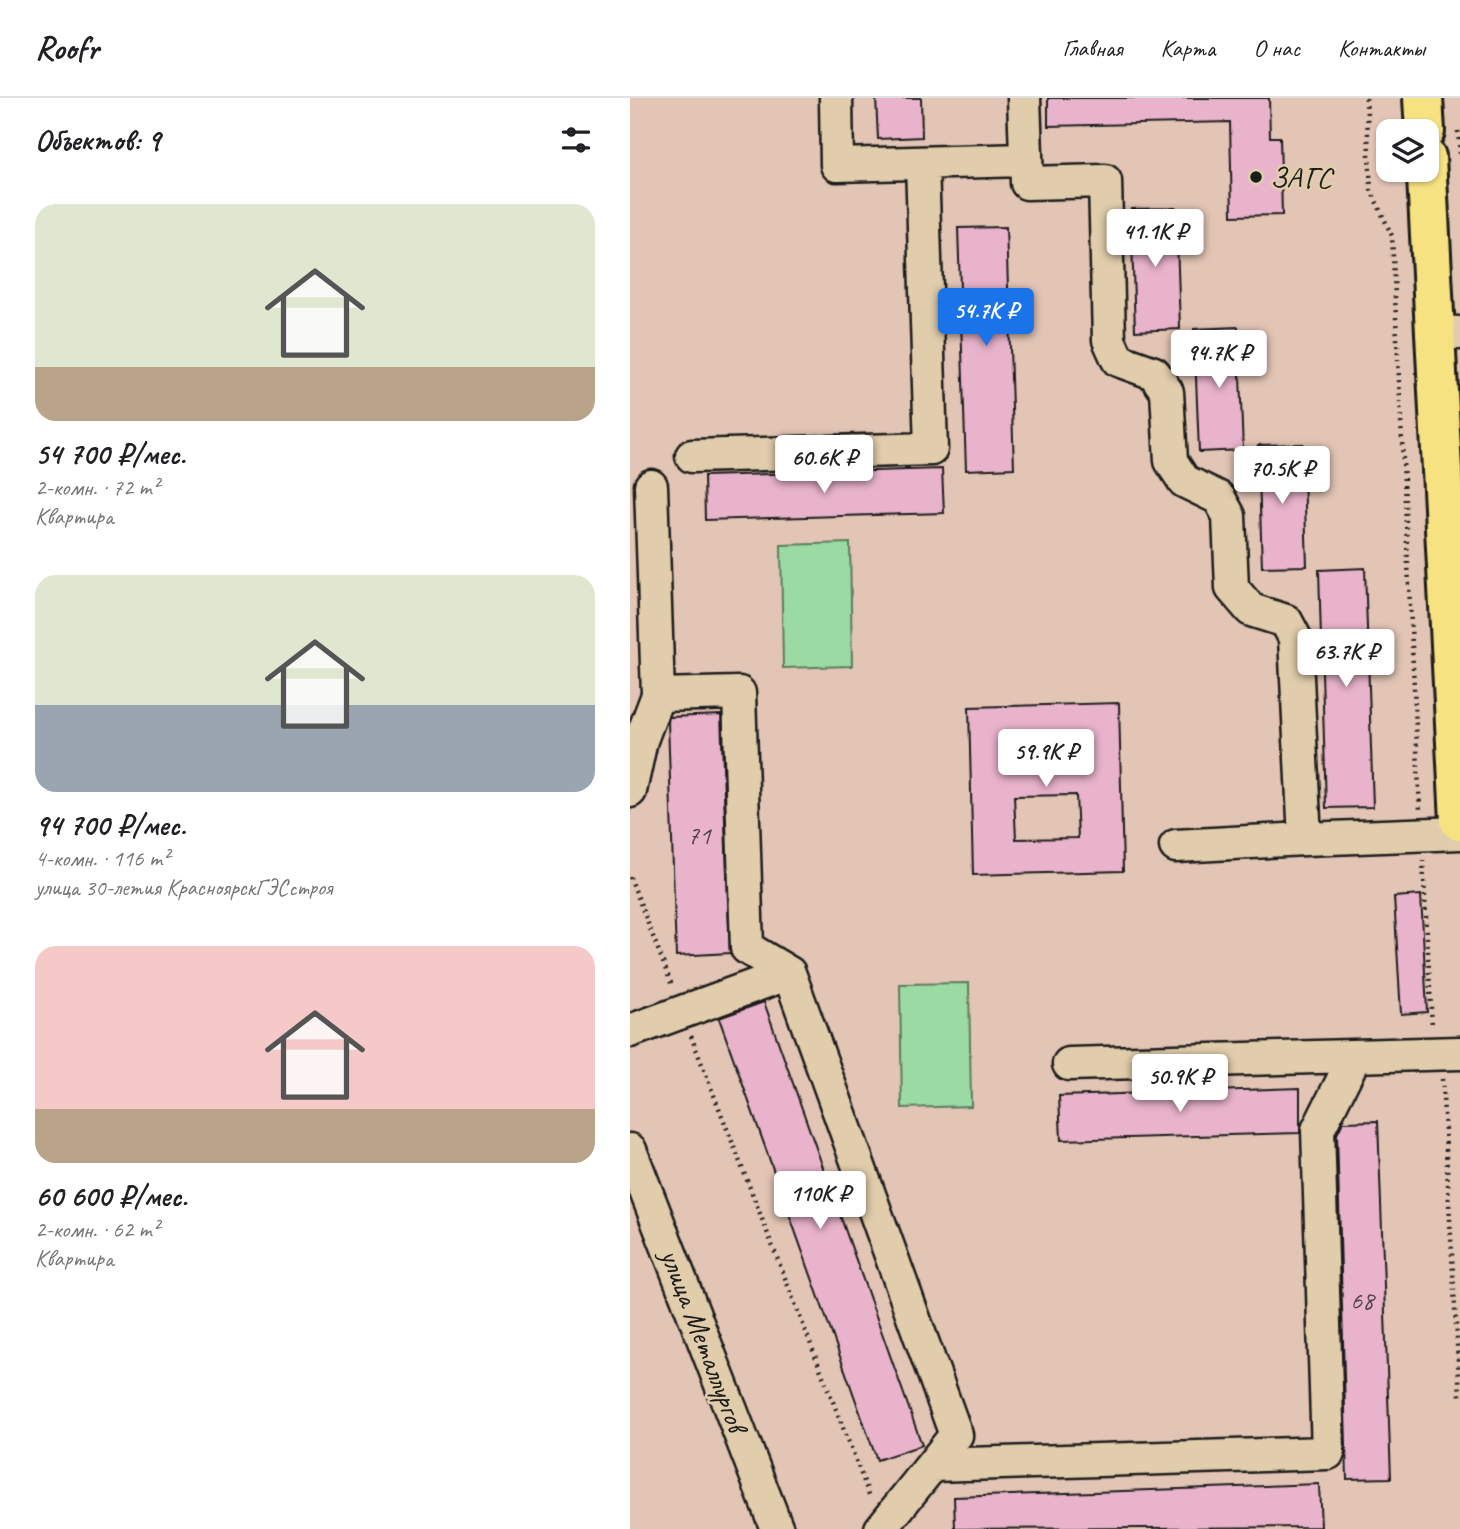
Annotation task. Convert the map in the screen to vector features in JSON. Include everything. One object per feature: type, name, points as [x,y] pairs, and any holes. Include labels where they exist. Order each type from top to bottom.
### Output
[{"type":"main road","points":[[1423,98],[1424,119]]},
{"type":"main road","points":[[1429,182],[1448,332],[1460,821]]},
{"type":"street","points":[[836,98],[838,165],[1026,160]]},
{"type":"street","points":[[1024,98],[1027,184],[1105,181],[1109,340],[1118,360],[1154,373],[1167,392],[1171,461],[1184,481],[1219,498],[1230,516],[1233,588],[1251,610],[1286,621],[1295,638],[1305,839]]},
{"type":"street","points":[[692,456],[930,449],[922,163]]},
{"type":"street","points":[[630,791],[641,740],[658,695],[651,486]]},
{"type":"street","points":[[658,695],[739,693],[747,948],[789,973],[956,1435],[881,1528]]},
{"type":"street","points":[[1177,846],[1460,833]]},
{"type":"street","points":[[630,1031],[789,973]]},
{"type":"street","points":[[1069,1064],[1450,1054]]},
{"type":"street","points":[[932,1465],[1328,1453],[1318,1130],[1355,1056]]},
{"type":"street","name":"улица Металлургов","points":[[630,1150],[777,1529]]},
{"type":"path","points":[[1366,98],[1371,190],[1392,236],[1432,1038],[1450,1054],[1460,1396]]},
{"type":"path","points":[[630,877],[881,1528]]},
{"type":"green space","points":[[850,543],[852,666],[783,668],[781,545]]},
{"type":"green space","points":[[969,983],[971,1106],[902,1108],[900,984]]},
{"type":"building","points":[[876,98],[921,98],[922,137],[878,139]]},
{"type":"building","points":[[1048,98],[1269,98],[1270,137],[1280,137],[1282,215],[1232,216],[1230,122],[1048,126]]},
{"type":"building","points":[[1176,208],[1180,329],[1135,331],[1131,209]]},
{"type":"building","points":[[1006,227],[1014,468],[966,470],[958,228]]},
{"type":"building","points":[[1238,327],[1243,450],[1199,452],[1194,329]]},
{"type":"building","points":[[1303,444],[1307,566],[1262,567],[1258,445]]},
{"type":"building","points":[[942,469],[944,513],[705,520],[704,476]]},
{"type":"building","points":[[1365,568],[1373,807],[1326,808],[1319,570]]},
{"type":"building","points":[[1119,703],[1123,871],[973,875],[969,707]],"holes":[[[1076,795],[1078,838],[1016,839],[1014,796]]]},
{"type":"building","points":[[721,715],[730,953],[676,956],[668,722],[669,717]]},
{"type":"building","points":[[1421,895],[1427,1012],[1401,1014],[1394,897]]},
{"type":"building","points":[[764,1002],[922,1445],[877,1460],[719,1018]]},
{"type":"building","points":[[1300,1088],[1300,1133],[1061,1140],[1059,1096]]},
{"type":"building","points":[[1378,1121],[1391,1478],[1347,1479],[1337,1134],[1343,1122]]},
{"type":"building","points":[[1319,1484],[1321,1527],[955,1529],[954,1497]]},
{"type":"place","name":"ЗАГС","points":[[1256,177]]}]
